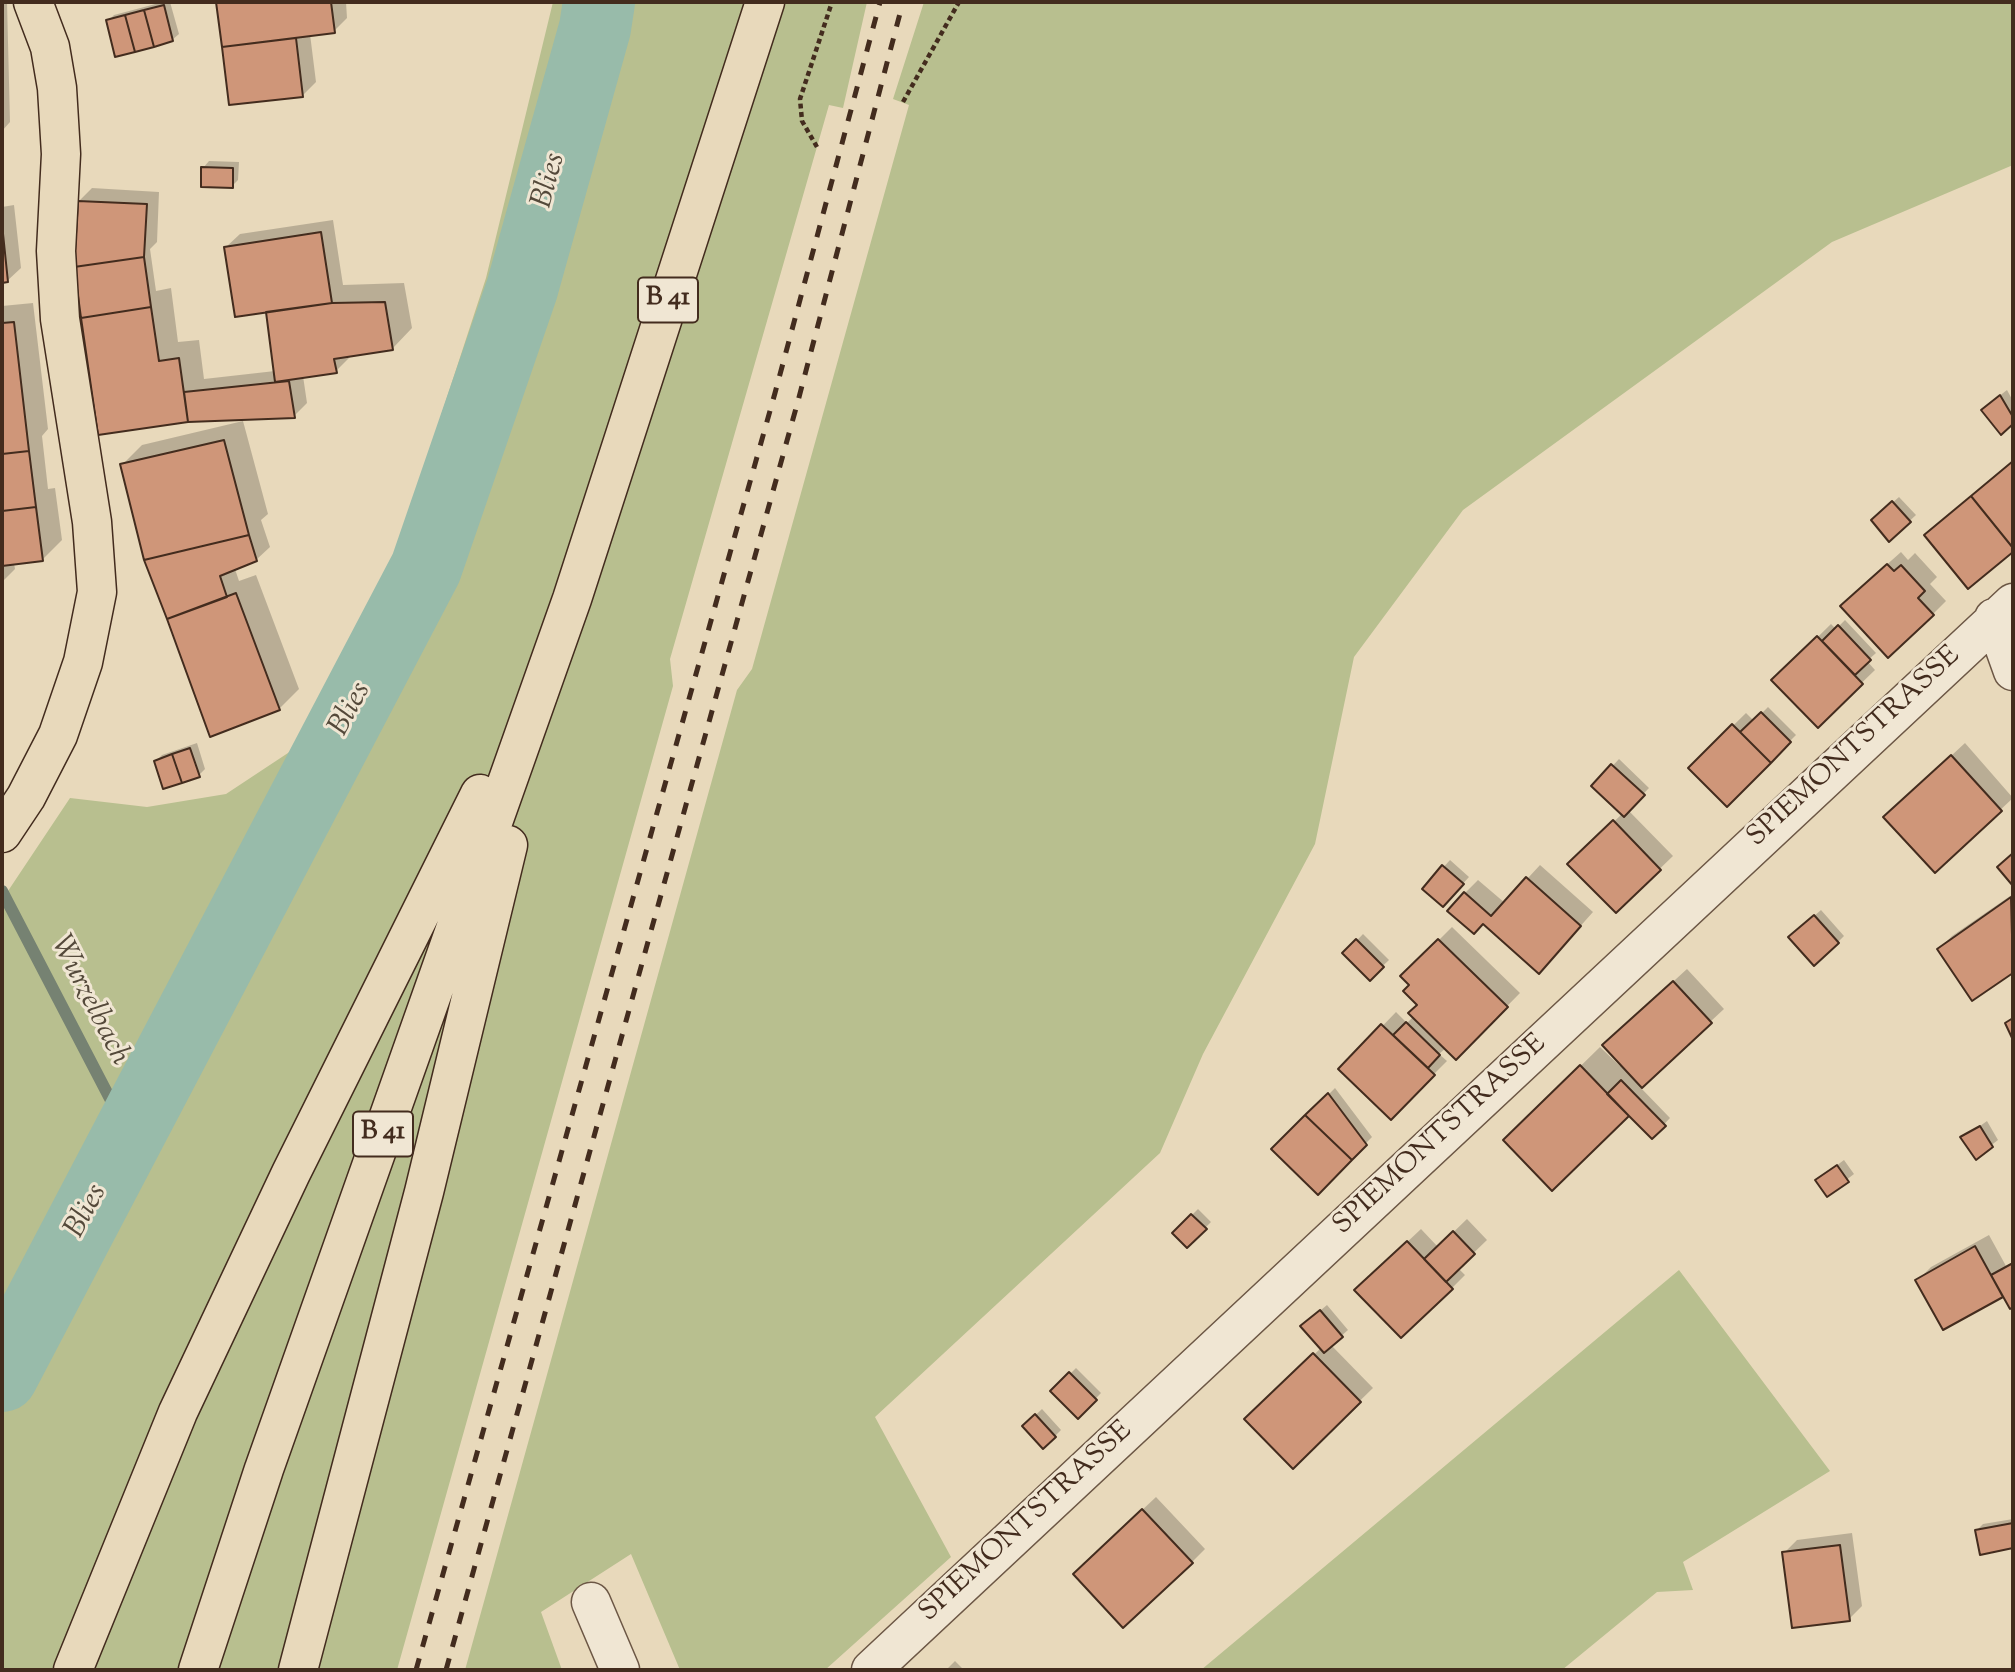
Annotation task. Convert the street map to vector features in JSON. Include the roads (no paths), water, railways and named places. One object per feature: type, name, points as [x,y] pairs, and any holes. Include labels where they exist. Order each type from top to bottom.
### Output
[{"type":"main road","points":[[2,832],[26,797],[58,735],[83,662],[97,592],[92,522],[60,319],[57,251],[61,154],[57,88],[50,47],[33,2]]},
{"type":"main road","name":"B 41","points":[[198,1670],[264,1469],[572,599],[765,2]]},
{"type":"main road","points":[[73,1670],[178,1412],[291,1173],[462,833],[572,599]]},
{"type":"main road","points":[[298,1670],[424,1192],[506,852],[572,599]]},
{"type":"street","points":[[2004,610],[2013,671]]},
{"type":"street","name":"SPIEMONTSTRASSE","points":[[871,1670],[2004,610]]},
{"type":"street","points":[[591,1602],[620,1670]]},
{"type":"waterway","name":"Blies","points":[[2,1376],[426,568],[522,289],[595,28],[599,2]]},
{"type":"waterway","name":"Wurzelbach","points":[[2,891],[129,1135]]},
{"type":"railway","points":[[416,1670],[775,393],[880,2]]},
{"type":"railway","points":[[446,1670],[798,401],[903,2]]}]
